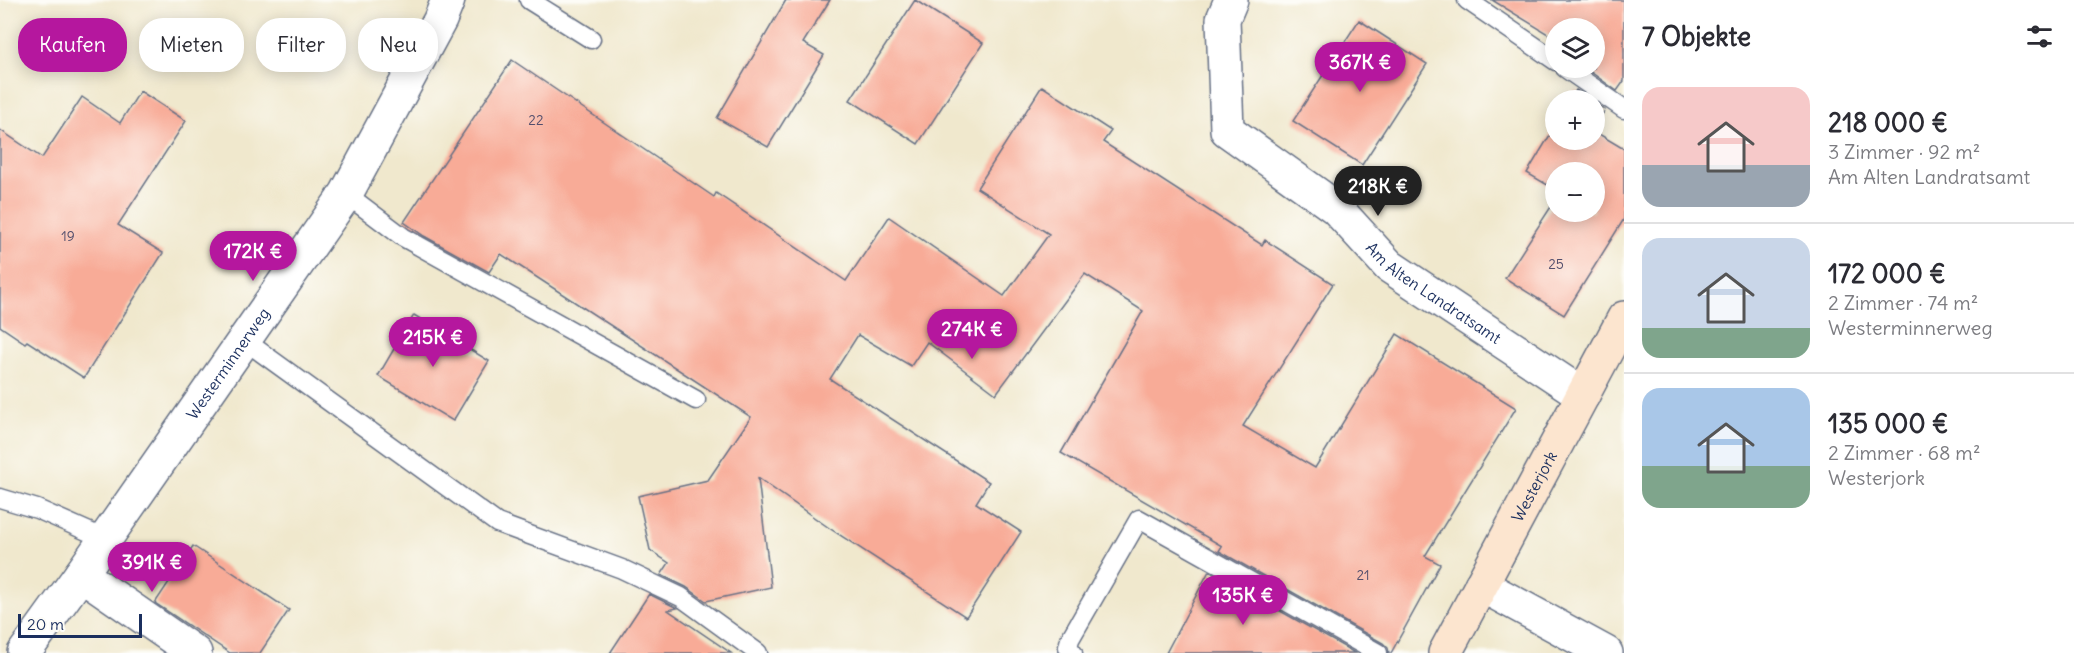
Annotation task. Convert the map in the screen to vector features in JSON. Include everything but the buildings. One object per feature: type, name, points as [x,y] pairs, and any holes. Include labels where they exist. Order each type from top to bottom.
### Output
[{"type":"main road","name":"Westerjork","points":[[1445,653],[1624,318]]},
{"type":"street","name":"Westerminnerweg","points":[[24,653],[346,194],[440,20],[448,0]]},
{"type":"street","name":"Am Alten Landratsamt","points":[[1231,0],[1223,19],[1227,130],[1336,208],[1389,266],[1583,395]]},
{"type":"street","points":[[81,574],[195,653]]},
{"type":"street","points":[[1481,585],[1606,653]]},
{"type":"lane","points":[[530,0],[591,39]]},
{"type":"lane","points":[[1467,0],[1545,53]]},
{"type":"lane","points":[[1579,78],[1624,109]]},
{"type":"lane","points":[[346,194],[403,237],[696,400]]},
{"type":"lane","points":[[244,340],[498,523],[622,569],[681,597],[758,653]]},
{"type":"lane","points":[[0,498],[37,509],[105,539]]},
{"type":"lane","points":[[1073,653],[1068,647],[1070,639],[1138,519],[1378,653]]}]
